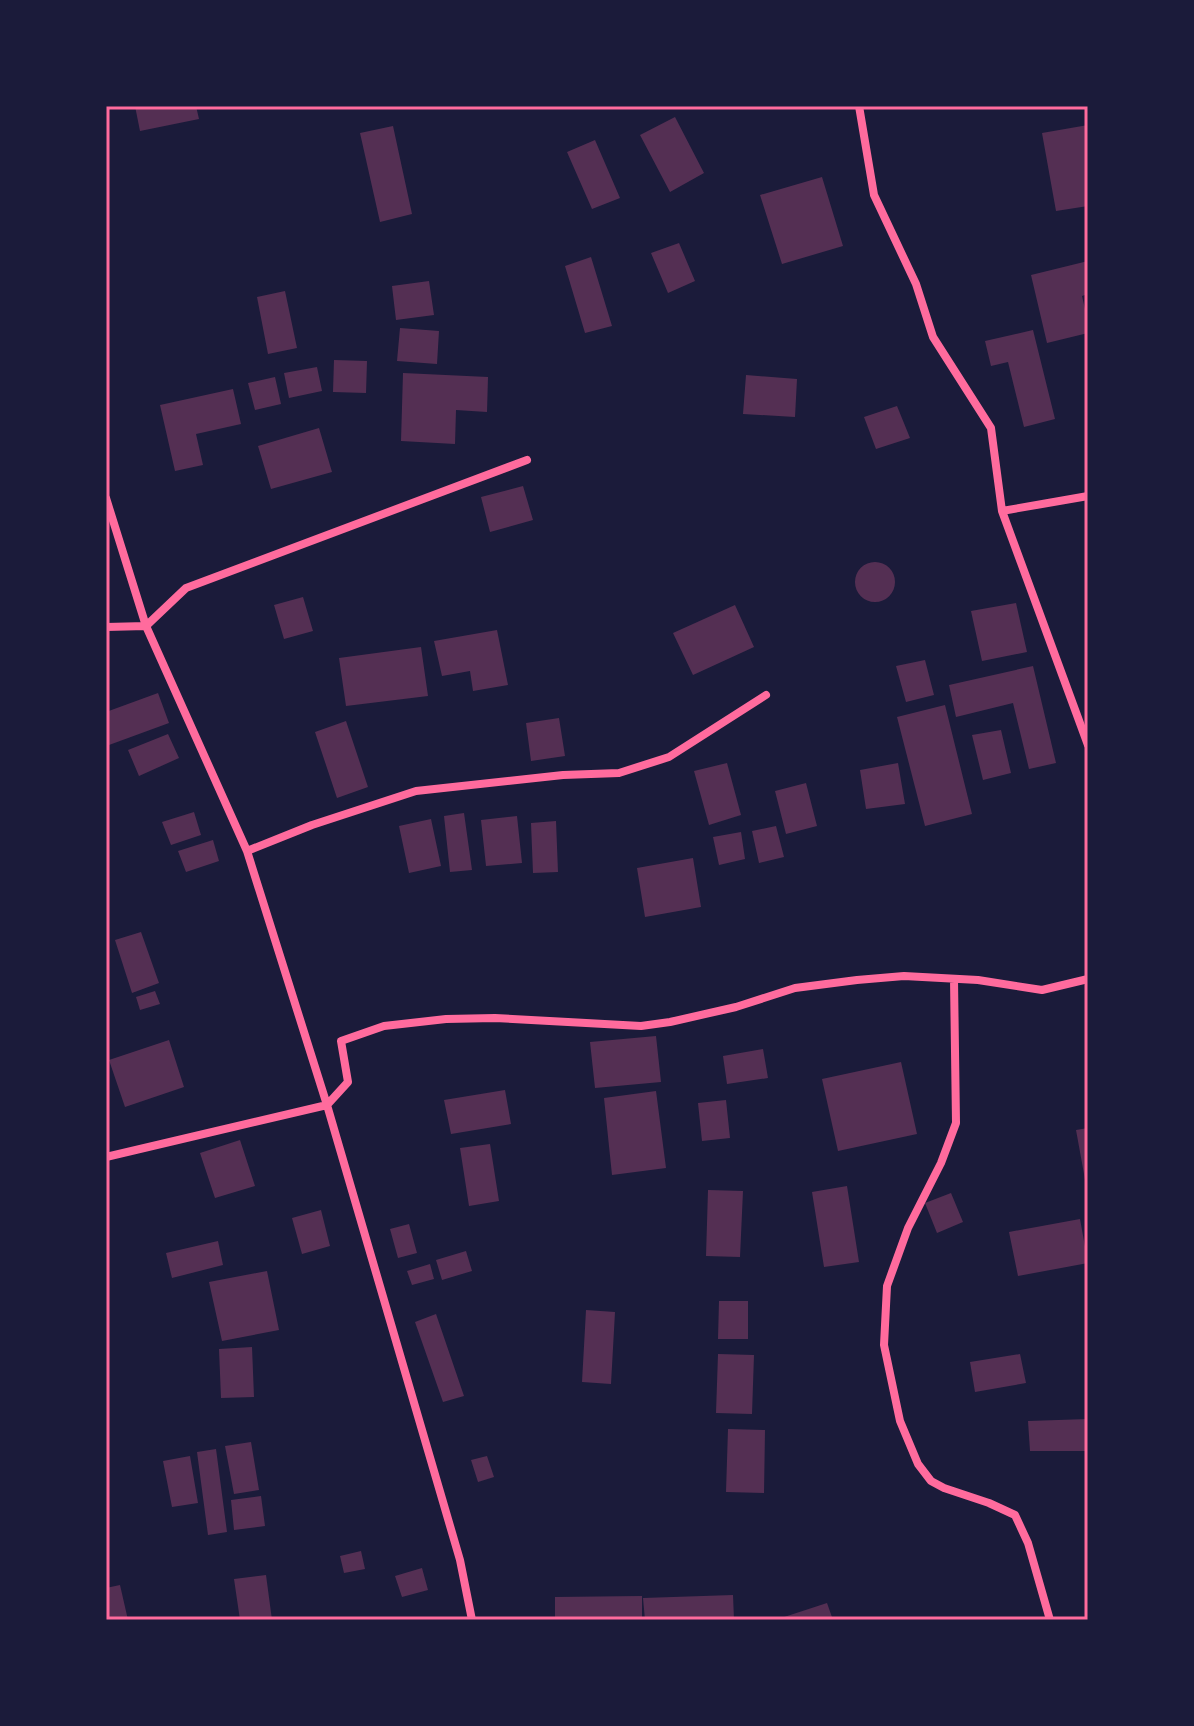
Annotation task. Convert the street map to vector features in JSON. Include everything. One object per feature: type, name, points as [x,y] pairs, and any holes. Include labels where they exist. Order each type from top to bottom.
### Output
[{"type":"street","points":[[859,106],[874,195],[916,284],[933,337],[991,428],[1002,511],[1088,745]]},
{"type":"street","points":[[106,627],[146,626],[186,588],[527,460]]},
{"type":"street","points":[[1002,511],[1088,496]]},
{"type":"street","points":[[106,498],[146,626],[247,851],[327,1105],[460,1560],[472,1620]]},
{"type":"street","points":[[247,851],[312,825],[416,791],[563,775],[619,773],[669,757],[766,695]]},
{"type":"street","points":[[106,1157],[327,1105],[348,1082],[341,1041],[384,1026],[483,1018],[641,1026],[710,1014],[795,988],[904,976],[978,980],[1042,990],[1088,979]]},
{"type":"street","points":[[954,979],[956,1123],[941,1163],[908,1228],[887,1286],[884,1345],[900,1421],[918,1464],[931,1481],[944,1488],[1015,1515],[1028,1543],[1050,1620]]},
{"type":"building","points":[[135,106],[196,106],[199,119],[140,131]]},
{"type":"building","points":[[675,117],[704,173],[670,192],[640,135]]},
{"type":"building","points":[[1088,125],[1088,206],[1056,211],[1042,133]]},
{"type":"building","points":[[393,126],[412,214],[380,222],[360,133]]},
{"type":"building","points":[[595,140],[620,198],[592,209],[567,152]]},
{"type":"building","points":[[822,177],[843,246],[782,264],[760,195]]},
{"type":"building","points":[[679,243],[695,281],[668,293],[651,253]]},
{"type":"building","points":[[591,257],[612,326],[585,333],[565,266]]},
{"type":"building","points":[[1088,261],[1088,294],[1082,296],[1088,333],[1047,343],[1031,275]]},
{"type":"building","points":[[429,281],[434,315],[396,320],[392,286]]},
{"type":"building","points":[[285,291],[297,348],[268,354],[257,297]]},
{"type":"building","points":[[400,328],[439,331],[437,364],[397,361]]},
{"type":"building","points":[[1033,330],[1055,419],[1024,427],[1008,362],[991,366],[985,341]]},
{"type":"building","points":[[334,360],[367,361],[366,393],[333,392]]},
{"type":"building","points":[[317,367],[322,391],[289,398],[284,373]]},
{"type":"building","points":[[403,373],[488,377],[487,412],[456,410],[455,444],[401,441]]},
{"type":"building","points":[[746,375],[797,379],[795,417],[743,414]]},
{"type":"building","points":[[275,377],[281,404],[255,410],[248,383]]},
{"type":"building","points":[[233,389],[241,424],[196,434],[203,465],[175,471],[160,405]]},
{"type":"building","points":[[897,406],[910,438],[876,449],[864,417]]},
{"type":"building","points":[[319,428],[332,472],[271,489],[258,446]]},
{"type":"building","points":[[523,486],[533,520],[490,532],[481,497]]},
{"type":"building","points":[[875,562],[889,568],[895,582],[889,596],[875,602],[861,596],[855,582],[861,568]]},
{"type":"building","points":[[303,597],[313,631],[284,639],[274,605]]},
{"type":"building","points":[[1016,603],[1027,652],[982,661],[971,611]]},
{"type":"building","points":[[735,605],[754,647],[693,675],[673,633]]},
{"type":"building","points":[[497,630],[508,685],[473,691],[470,671],[442,676],[434,641]]},
{"type":"building","points":[[421,647],[428,696],[346,706],[339,658]]},
{"type":"building","points":[[925,660],[934,695],[906,702],[896,666]]},
{"type":"building","points":[[1033,666],[1056,763],[1029,769],[1013,703],[956,717],[949,685]]},
{"type":"building","points":[[158,693],[169,723],[109,745],[106,712]]},
{"type":"building","points":[[945,705],[972,814],[925,826],[897,717]]},
{"type":"building","points":[[559,718],[565,756],[531,761],[526,723]]},
{"type":"building","points":[[346,721],[368,787],[337,798],[315,732]]},
{"type":"building","points":[[1001,730],[1011,773],[983,780],[972,735]]},
{"type":"building","points":[[168,734],[179,758],[139,776],[128,750]]},
{"type":"building","points":[[727,763],[741,815],[709,825],[694,771]]},
{"type":"building","points":[[898,763],[905,804],[866,809],[860,770]]},
{"type":"building","points":[[806,783],[817,826],[786,834],[775,791]]},
{"type":"building","points":[[194,812],[201,835],[171,845],[162,822]]},
{"type":"building","points":[[464,813],[472,870],[450,872],[444,816]]},
{"type":"building","points":[[517,816],[522,863],[486,866],[481,820]]},
{"type":"building","points":[[431,819],[441,866],[409,873],[399,826]]},
{"type":"building","points":[[556,821],[558,872],[533,873],[531,823]]},
{"type":"building","points":[[776,826],[784,857],[759,863],[752,831]]},
{"type":"building","points":[[741,832],[745,859],[719,865],[713,837]]},
{"type":"building","points":[[213,840],[219,861],[186,872],[178,851]]},
{"type":"building","points":[[693,858],[701,907],[645,917],[637,868]]},
{"type":"building","points":[[141,932],[159,983],[132,993],[115,940]]},
{"type":"building","points":[[155,991],[160,1004],[140,1010],[136,997]]},
{"type":"building","points":[[656,1036],[661,1082],[595,1088],[590,1042]]},
{"type":"building","points":[[169,1040],[184,1087],[125,1107],[109,1060]]},
{"type":"building","points":[[763,1049],[768,1078],[727,1084],[723,1056]]},
{"type":"building","points":[[901,1062],[917,1134],[838,1151],[822,1079]]},
{"type":"building","points":[[505,1090],[511,1124],[451,1134],[444,1100]]},
{"type":"building","points":[[656,1091],[666,1168],[612,1175],[604,1098]]},
{"type":"building","points":[[726,1100],[730,1138],[702,1141],[698,1103]]},
{"type":"building","points":[[1088,1128],[1088,1185],[1086,1185],[1076,1130]]},
{"type":"building","points":[[240,1140],[255,1186],[215,1198],[200,1153]]},
{"type":"building","points":[[490,1144],[499,1201],[469,1206],[460,1148]]},
{"type":"building","points":[[847,1186],[859,1262],[824,1267],[812,1192]]},
{"type":"building","points":[[708,1190],[743,1191],[740,1257],[706,1256]]},
{"type":"building","points":[[951,1193],[963,1222],[937,1233],[925,1203]]},
{"type":"building","points":[[321,1210],[330,1246],[302,1254],[292,1218]]},
{"type":"building","points":[[1080,1219],[1088,1263],[1018,1276],[1009,1232]]},
{"type":"building","points":[[409,1224],[417,1253],[398,1258],[390,1229]]},
{"type":"building","points":[[218,1241],[223,1265],[172,1278],[166,1253]]},
{"type":"building","points":[[466,1251],[472,1271],[442,1280],[436,1260]]},
{"type":"building","points":[[430,1264],[434,1279],[412,1285],[407,1271]]},
{"type":"building","points":[[267,1271],[279,1330],[222,1341],[209,1282]]},
{"type":"building","points":[[719,1301],[748,1301],[748,1339],[718,1339]]},
{"type":"building","points":[[586,1310],[615,1312],[611,1384],[582,1382]]},
{"type":"building","points":[[436,1314],[464,1396],[443,1402],[415,1322]]},
{"type":"building","points":[[252,1347],[254,1397],[221,1398],[219,1349]]},
{"type":"building","points":[[718,1354],[754,1355],[752,1414],[716,1413]]},
{"type":"building","points":[[1020,1354],[1026,1383],[975,1392],[970,1362]]},
{"type":"building","points":[[1088,1419],[1088,1451],[1030,1451],[1028,1421]]},
{"type":"building","points":[[728,1429],[765,1430],[764,1493],[726,1492]]},
{"type":"building","points":[[251,1442],[259,1490],[234,1494],[225,1446]]},
{"type":"building","points":[[216,1449],[227,1532],[208,1535],[197,1452]]},
{"type":"building","points":[[190,1456],[198,1503],[172,1507],[163,1461]]},
{"type":"building","points":[[487,1456],[494,1477],[478,1482],[471,1460]]},
{"type":"building","points":[[261,1496],[265,1526],[234,1530],[231,1500]]},
{"type":"building","points":[[361,1551],[365,1569],[344,1573],[340,1556]]},
{"type":"building","points":[[422,1568],[428,1590],[402,1597],[395,1576]]},
{"type":"building","points":[[266,1575],[272,1620],[240,1620],[234,1579]]},
{"type":"building","points":[[120,1585],[128,1620],[106,1620],[106,1588]]},
{"type":"building","points":[[733,1595],[734,1620],[645,1620],[643,1598]]},
{"type":"building","points":[[642,1596],[642,1620],[555,1620],[555,1597]]},
{"type":"building","points":[[827,1603],[833,1620],[778,1620],[778,1619]]}]
